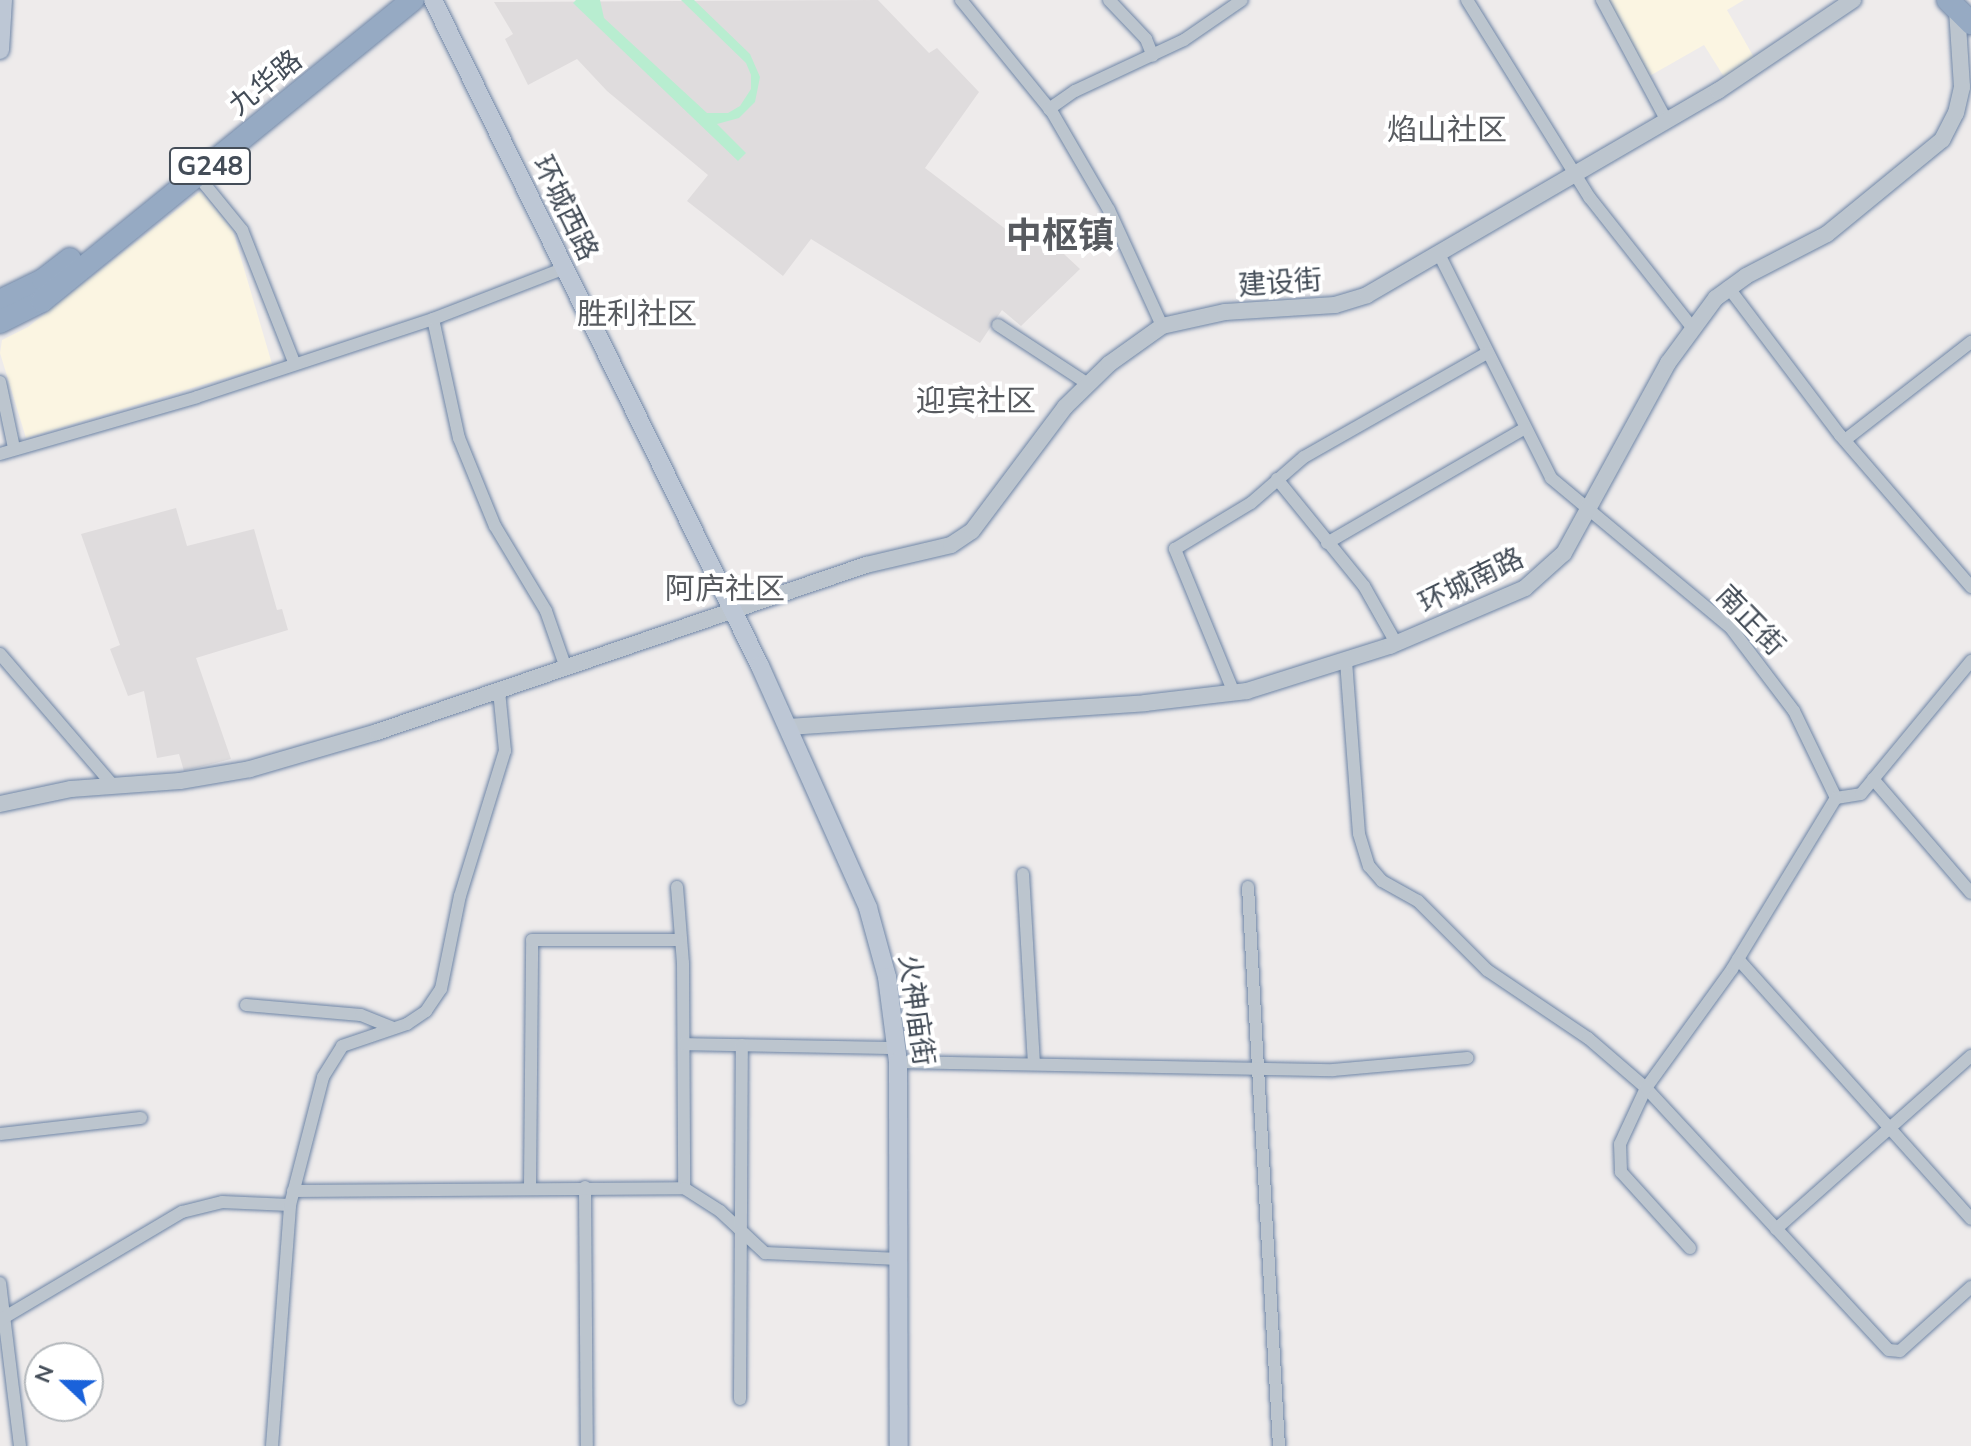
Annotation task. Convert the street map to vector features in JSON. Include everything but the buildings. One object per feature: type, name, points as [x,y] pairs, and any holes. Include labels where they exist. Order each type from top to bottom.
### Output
[{"type":"highway","name":"九华路","points":[[0,301],[43,280],[392,0]]},
{"type":"highway","name":"九华路","points":[[0,322],[29,311],[413,0]]},
{"type":"main road","points":[[0,50],[3,0]]},
{"type":"main road","name":"环城西路","points":[[433,0],[734,613]]},
{"type":"main road","name":"火神庙街","points":[[734,613],[868,908],[887,977],[897,1055],[899,1446]]},
{"type":"street","points":[[961,0],[1049,109],[1109,210],[1162,326]]},
{"type":"street","points":[[1109,0],[1146,39],[1153,56]]},
{"type":"street","points":[[1049,109],[1075,91],[1153,56],[1242,0]]},
{"type":"street","points":[[1467,0],[1575,174],[1626,248],[1692,327]]},
{"type":"street","points":[[1602,0],[1667,121]]},
{"type":"street","name":"建设街","points":[[0,804],[112,784],[180,781],[250,769],[499,691],[734,613],[866,565],[961,540],[1030,448],[1088,384],[1162,326],[1225,312],[1351,301],[1439,254],[1667,121],[1853,0]]},
{"type":"street","name":"环城南路","points":[[788,727],[1234,693],[1346,661],[1396,643],[1535,582],[1564,553],[1692,327],[1728,287],[1827,234],[1942,140],[1962,87],[1959,11]]},
{"type":"street","points":[[198,176],[242,230],[294,362]]},
{"type":"street","name":"南正街","points":[[1439,254],[1551,478],[1718,616],[1757,658],[1804,729],[1836,798]]},
{"type":"street","points":[[0,454],[97,429],[433,319],[565,268]]},
{"type":"street","points":[[1728,287],[1845,440],[1971,587]]},
{"type":"street","points":[[433,319],[459,438],[495,526],[541,600],[566,668]]},
{"type":"street","points":[[998,325],[1088,384]]},
{"type":"street","points":[[1845,440],[1971,342]]},
{"type":"street","points":[[1234,693],[1175,549],[1251,503],[1304,457],[1487,353]]},
{"type":"street","points":[[0,382],[14,448]]},
{"type":"street","points":[[1327,543],[1524,429]]},
{"type":"street","points":[[1277,479],[1364,586],[1396,643]]},
{"type":"street","points":[[0,654],[112,784]]},
{"type":"street","points":[[1346,661],[1359,834],[1375,874],[1418,901],[1461,947],[1524,999],[1588,1038],[1646,1088],[1891,1352],[1900,1351],[1971,1287]]},
{"type":"street","points":[[1690,1248],[1618,1165],[1620,1144],[1646,1088],[1738,959],[1836,798],[1855,798],[1971,661]]},
{"type":"street","points":[[272,1446],[292,1198],[323,1077],[333,1058],[351,1040],[394,1028],[426,1011],[443,982],[460,896],[505,751],[499,691]]},
{"type":"street","points":[[1873,779],[1971,893]]},
{"type":"street","points":[[1023,874],[1034,1064]]},
{"type":"street","points":[[677,887],[678,940],[683,963],[684,1188]]},
{"type":"street","points":[[1248,887],[1279,1446]]},
{"type":"street","points":[[530,1187],[532,940],[678,940]]},
{"type":"street","points":[[1738,959],[1971,1219]]},
{"type":"street","points":[[246,1005],[361,1015],[394,1028]]},
{"type":"street","points":[[684,1044],[1034,1064],[1371,1070],[1467,1058]]},
{"type":"street","points":[[740,1399],[742,1045]]},
{"type":"street","points":[[1776,1229],[1971,1056]]},
{"type":"street","points":[[0,1134],[141,1118]]},
{"type":"street","points":[[2,1319],[182,1212],[222,1202],[530,1187],[684,1188],[739,1231],[755,1248],[774,1255],[899,1259]]},
{"type":"street","points":[[585,1187],[587,1446]]},
{"type":"street","points":[[0,1283],[20,1446]]},
{"type":"shaded area","points":[[878,0],[929,53],[937,48],[979,92],[925,168],[1020,240],[1034,226],[1080,269],[1021,326],[1002,310],[980,343],[811,239],[783,276],[687,201],[708,175],[607,91],[577,59],[528,85],[505,39],[513,34],[494,2]]},
{"type":"shaded area","points":[[1607,0],[1744,0],[1727,10],[1756,61],[1726,80],[1704,45],[1646,78]]},
{"type":"shaded area","points":[[201,191],[233,231],[272,364],[26,438],[0,353],[2,340],[28,327]]},
{"type":"shaded area","points":[[176,508],[187,546],[254,529],[277,610],[282,609],[288,630],[196,658],[231,759],[184,771],[179,754],[157,758],[144,691],[128,696],[110,649],[120,645],[81,534]]},
{"type":"green space","points":[[576,0],[600,0],[604,18],[707,113],[728,113],[740,106],[751,89],[751,75],[746,63],[681,0],[694,0],[750,54],[760,77],[755,102],[739,118],[717,124],[746,153],[738,161],[573,3]]},
{"type":"district","name":"焰山社区","points":[[1447,129]]},
{"type":"district","name":"中枢镇","points":[[1060,235]]},
{"type":"district","name":"胜利社区","points":[[637,313]]},
{"type":"district","name":"迎宾社区","points":[[976,400]]},
{"type":"district","name":"阿庐社区","points":[[725,588]]}]
